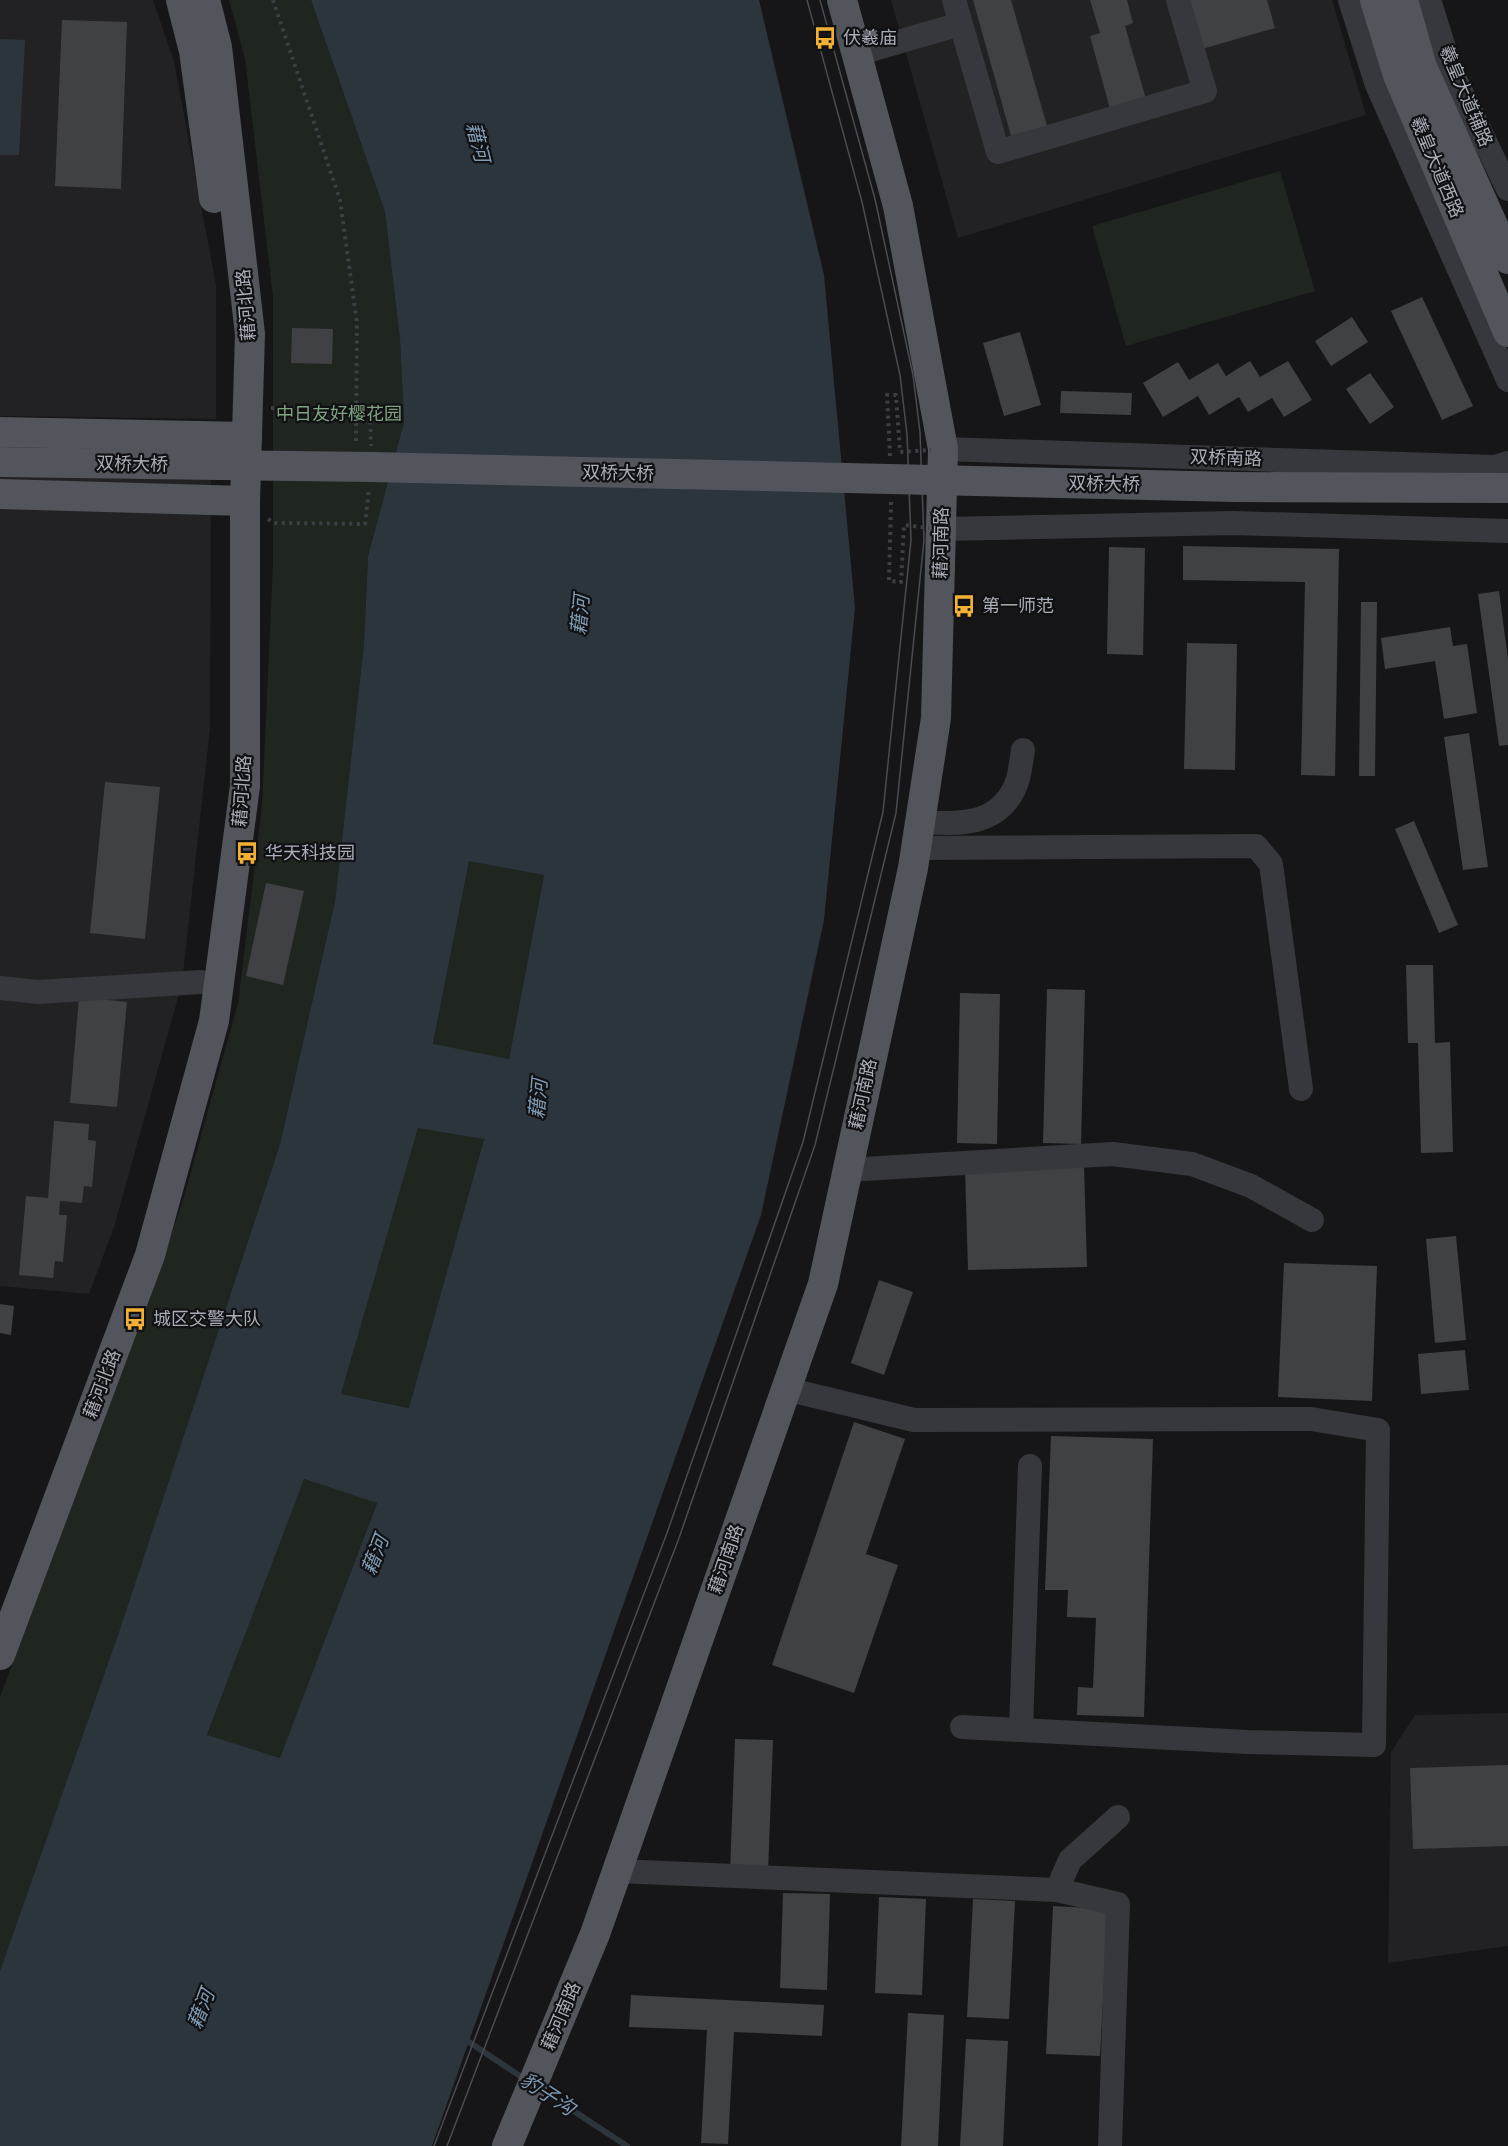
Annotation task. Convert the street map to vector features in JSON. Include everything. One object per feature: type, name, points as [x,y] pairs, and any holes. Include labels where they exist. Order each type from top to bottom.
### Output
[{"type":"main road","name":"藉河北路","points":[[182,0],[194,51],[232,335],[238,437]]},
{"type":"main road","name":"藉河北路","points":[[0,1603],[133,1249],[196,1017],[227,784],[238,437],[250,334],[217,47],[205,0]]},
{"type":"main road","name":"藉河南路","points":[[507,2146],[595,1934],[823,1284],[918,835],[936,718],[937,449],[898,206],[842,0]]},
{"type":"main road","name":"羲皇大道西路","points":[[1375,0],[1398,75],[1508,332]]},
{"type":"main road","name":"羲皇大道西路","points":[[1403,0],[1422,67],[1508,259]]},
{"type":"main road","points":[[0,432],[238,437]]},
{"type":"main road","name":"双桥大桥","points":[[0,462],[364,456],[891,479],[1236,487],[1508,488]]},
{"type":"main road","points":[[0,494],[236,501]]},
{"type":"main road","name":"藉河北路","points":[[0,1655],[150,1255],[214,1021],[245,786],[236,501]]},
{"type":"street","points":[[954,0],[998,152],[1205,92],[1178,0]]},
{"type":"street","points":[[1350,0],[1377,86],[1508,380]]},
{"type":"street","name":"羲皇大道辅路","points":[[1429,0],[1452,72],[1508,189]]},
{"type":"street","points":[[857,54],[960,24]]},
{"type":"street","name":"双桥南路","points":[[937,449],[1496,467],[1508,463]]},
{"type":"street","points":[[936,528],[1233,523],[1508,531]]},
{"type":"street","points":[[918,835],[974,822],[999,808],[1006,802],[1016,786],[1023,750]]},
{"type":"street","points":[[918,835],[1256,846],[1270,864],[1301,1089]]},
{"type":"street","points":[[0,988],[38,992],[201,982]]},
{"type":"street","points":[[847,1170],[1113,1154],[1192,1164],[1251,1186],[1311,1220]]},
{"type":"street","points":[[786,1389],[914,1420],[1311,1419],[1378,1430],[1374,1745],[1246,1742],[962,1727]]},
{"type":"street","points":[[1021,1730],[1030,1466]]},
{"type":"street","points":[[1057,1890],[1070,1860],[1118,1817]]},
{"type":"street","points":[[617,1871],[1057,1890],[1118,1904],[1110,2146]]},
{"type":"path","points":[[273,0],[340,200],[357,323],[365,524],[274,523]]},
{"type":"path","points":[[936,528],[904,525],[901,582],[890,581],[891,479],[887,395],[896,395],[900,452],[937,449]]},
{"type":"path","points":[[271,408],[370,408],[364,456]]},
{"type":"shaded area","points":[[0,0],[153,0],[174,62],[216,285],[216,419],[0,416]]},
{"type":"shaded area","points":[[891,0],[1332,0],[1366,115],[958,238]]},
{"type":"shaded area","points":[[0,471],[211,472],[210,728],[182,983],[114,1227],[89,1294],[0,1286]]},
{"type":"shaded area","points":[[1508,1713],[1508,1946],[1388,1963],[1391,1752],[1415,1715]]},
{"type":"green space","name":"中日友好樱花园","points":[[229,0],[311,0],[385,212],[400,340],[404,422],[368,556],[364,644],[335,901],[280,1144],[120,1629],[0,1971],[0,1697],[182,1204],[238,1003],[262,806],[273,564],[273,297],[245,59]]},
{"type":"green space","points":[[1280,171],[1315,291],[1126,346],[1092,226]]},
{"type":"green space","points":[[469,860],[544,875],[509,1059],[433,1045]]},
{"type":"green space","points":[[418,1127],[484,1138],[410,1408],[341,1394]]},
{"type":"green space","points":[[303,1479],[377,1502],[281,1758],[207,1736]]},
{"type":"water","name":"藉河","points":[[311,0],[759,0],[824,275],[855,608],[824,920],[761,1215],[432,2146],[0,2146],[0,1971],[120,1629],[280,1144],[335,901],[364,644],[368,556],[404,422],[400,340],[385,212]],"holes":[[[469,861],[544,875],[509,1059],[433,1044]],[[418,1128],[484,1139],[409,1408],[341,1394]],[[304,1479],[377,1503],[280,1758],[207,1735]]]},
{"type":"water","points":[[0,39],[25,40],[19,155],[0,155]]},
{"type":"building","points":[[973,0],[1011,0],[1047,126],[1011,136]]},
{"type":"building","points":[[1090,0],[1127,0],[1133,23],[1125,26],[1148,106],[1112,116],[1090,36],[1100,33]]},
{"type":"building","points":[[1188,0],[1267,0],[1275,28],[1202,49]]},
{"type":"building","points":[[62,20],[127,22],[121,189],[55,186]]},
{"type":"building","points":[[1422,297],[1473,406],[1442,420],[1391,311]]},
{"type":"building","points":[[1352,317],[1368,342],[1331,366],[1315,341]]},
{"type":"building","points":[[292,328],[333,329],[332,364],[291,363]]},
{"type":"building","points":[[1020,332],[1041,405],[1004,416],[983,343]]},
{"type":"building","points":[[1250,361],[1260,377],[1288,361],[1312,400],[1284,417],[1272,398],[1248,412],[1239,397],[1209,415],[1198,396],[1163,417],[1143,383],[1178,362],[1189,380],[1218,363],[1226,376]]},
{"type":"building","points":[[1370,373],[1394,407],[1370,424],[1346,389]]},
{"type":"building","points":[[1061,391],[1132,393],[1131,415],[1060,413]]},
{"type":"building","points":[[1183,546],[1339,549],[1335,776],[1301,775],[1305,582],[1183,580]]},
{"type":"building","points":[[1109,547],[1145,548],[1143,655],[1107,654]]},
{"type":"building","points":[[1499,591],[1508,659],[1508,745],[1499,746],[1478,594]]},
{"type":"building","points":[[1361,602],[1377,602],[1375,776],[1359,776]]},
{"type":"building","points":[[1450,627],[1453,646],[1467,644],[1477,713],[1444,719],[1435,661],[1385,669],[1381,638]]},
{"type":"building","points":[[1187,643],[1237,644],[1235,770],[1184,769]]},
{"type":"building","points":[[1469,733],[1488,867],[1463,870],[1444,737]]},
{"type":"building","points":[[105,782],[160,787],[145,939],[90,933]]},
{"type":"building","points":[[1414,821],[1458,925],[1439,933],[1395,829]]},
{"type":"building","points":[[266,883],[304,891],[283,985],[246,976]]},
{"type":"building","points":[[1406,965],[1433,965],[1435,1043],[1450,1042],[1453,1152],[1421,1153],[1418,1043],[1408,1043]]},
{"type":"building","points":[[1047,989],[1085,990],[1081,1144],[1043,1143]]},
{"type":"building","points":[[960,993],[1000,994],[997,1144],[957,1143]]},
{"type":"building","points":[[79,997],[127,1002],[117,1107],[70,1103]]},
{"type":"building","points":[[54,1121],[89,1124],[88,1140],[96,1141],[92,1187],[84,1186],[82,1203],[60,1201],[59,1215],[67,1215],[63,1262],[55,1261],[53,1278],[19,1275],[26,1196],[48,1198]]},
{"type":"building","points":[[1084,1166],[1087,1267],[968,1270],[965,1169]]},
{"type":"building","points":[[1456,1236],[1466,1340],[1435,1343],[1426,1239]]},
{"type":"building","points":[[1284,1263],[1377,1266],[1372,1401],[1278,1397]]},
{"type":"building","points":[[879,1280],[913,1292],[884,1375],[851,1363]]},
{"type":"building","points":[[0,1304],[14,1306],[11,1335],[0,1333]]},
{"type":"building","points":[[1465,1350],[1469,1390],[1421,1394],[1418,1354]]},
{"type":"building","points":[[854,1422],[905,1439],[866,1554],[898,1565],[854,1693],[772,1665]]},
{"type":"building","points":[[1051,1436],[1153,1439],[1144,1717],[1077,1715],[1078,1687],[1093,1688],[1096,1618],[1067,1617],[1068,1590],[1045,1590]]},
{"type":"building","points":[[735,1739],[773,1740],[768,1873],[730,1872]]},
{"type":"building","points":[[1508,1765],[1508,1846],[1413,1849],[1410,1768]]},
{"type":"building","points":[[783,1893],[830,1894],[827,1990],[780,1988]]},
{"type":"building","points":[[879,1897],[926,1899],[922,1995],[875,1993]]},
{"type":"building","points":[[973,1899],[1015,1901],[1009,2019],[967,2017]]},
{"type":"building","points":[[1053,1906],[1108,1909],[1100,2056],[1046,2054]]},
{"type":"building","points":[[631,1995],[824,2005],[822,2036],[734,2032],[728,2144],[701,2143],[707,2030],[629,2027]]},
{"type":"building","points":[[908,2013],[944,2015],[938,2146],[901,2146]]},
{"type":"building","points":[[966,2039],[1008,2041],[1003,2146],[960,2146]]},
{"type":"waterway","name":"豹子沟","points":[[469,2042],[526,2080]]},
{"type":"waterway","name":"豹子沟","points":[[540,2089],[627,2146]]},
{"type":"tram line","points":[[434,2146],[667,1533],[803,1142],[883,812],[911,540],[907,434],[900,375],[862,202],[807,0]]},
{"type":"tram line","points":[[447,2146],[679,1538],[815,1145],[896,813],[924,540],[920,432],[913,375],[875,199],[820,0]]},
{"type":"place","name":"伏羲庙","points":[[825,38]]},
{"type":"place","name":"第一师范","points":[[964,606]]},
{"type":"place","name":"华天科技园","points":[[247,853]]},
{"type":"place","name":"城区交警大队","points":[[135,1319]]}]
